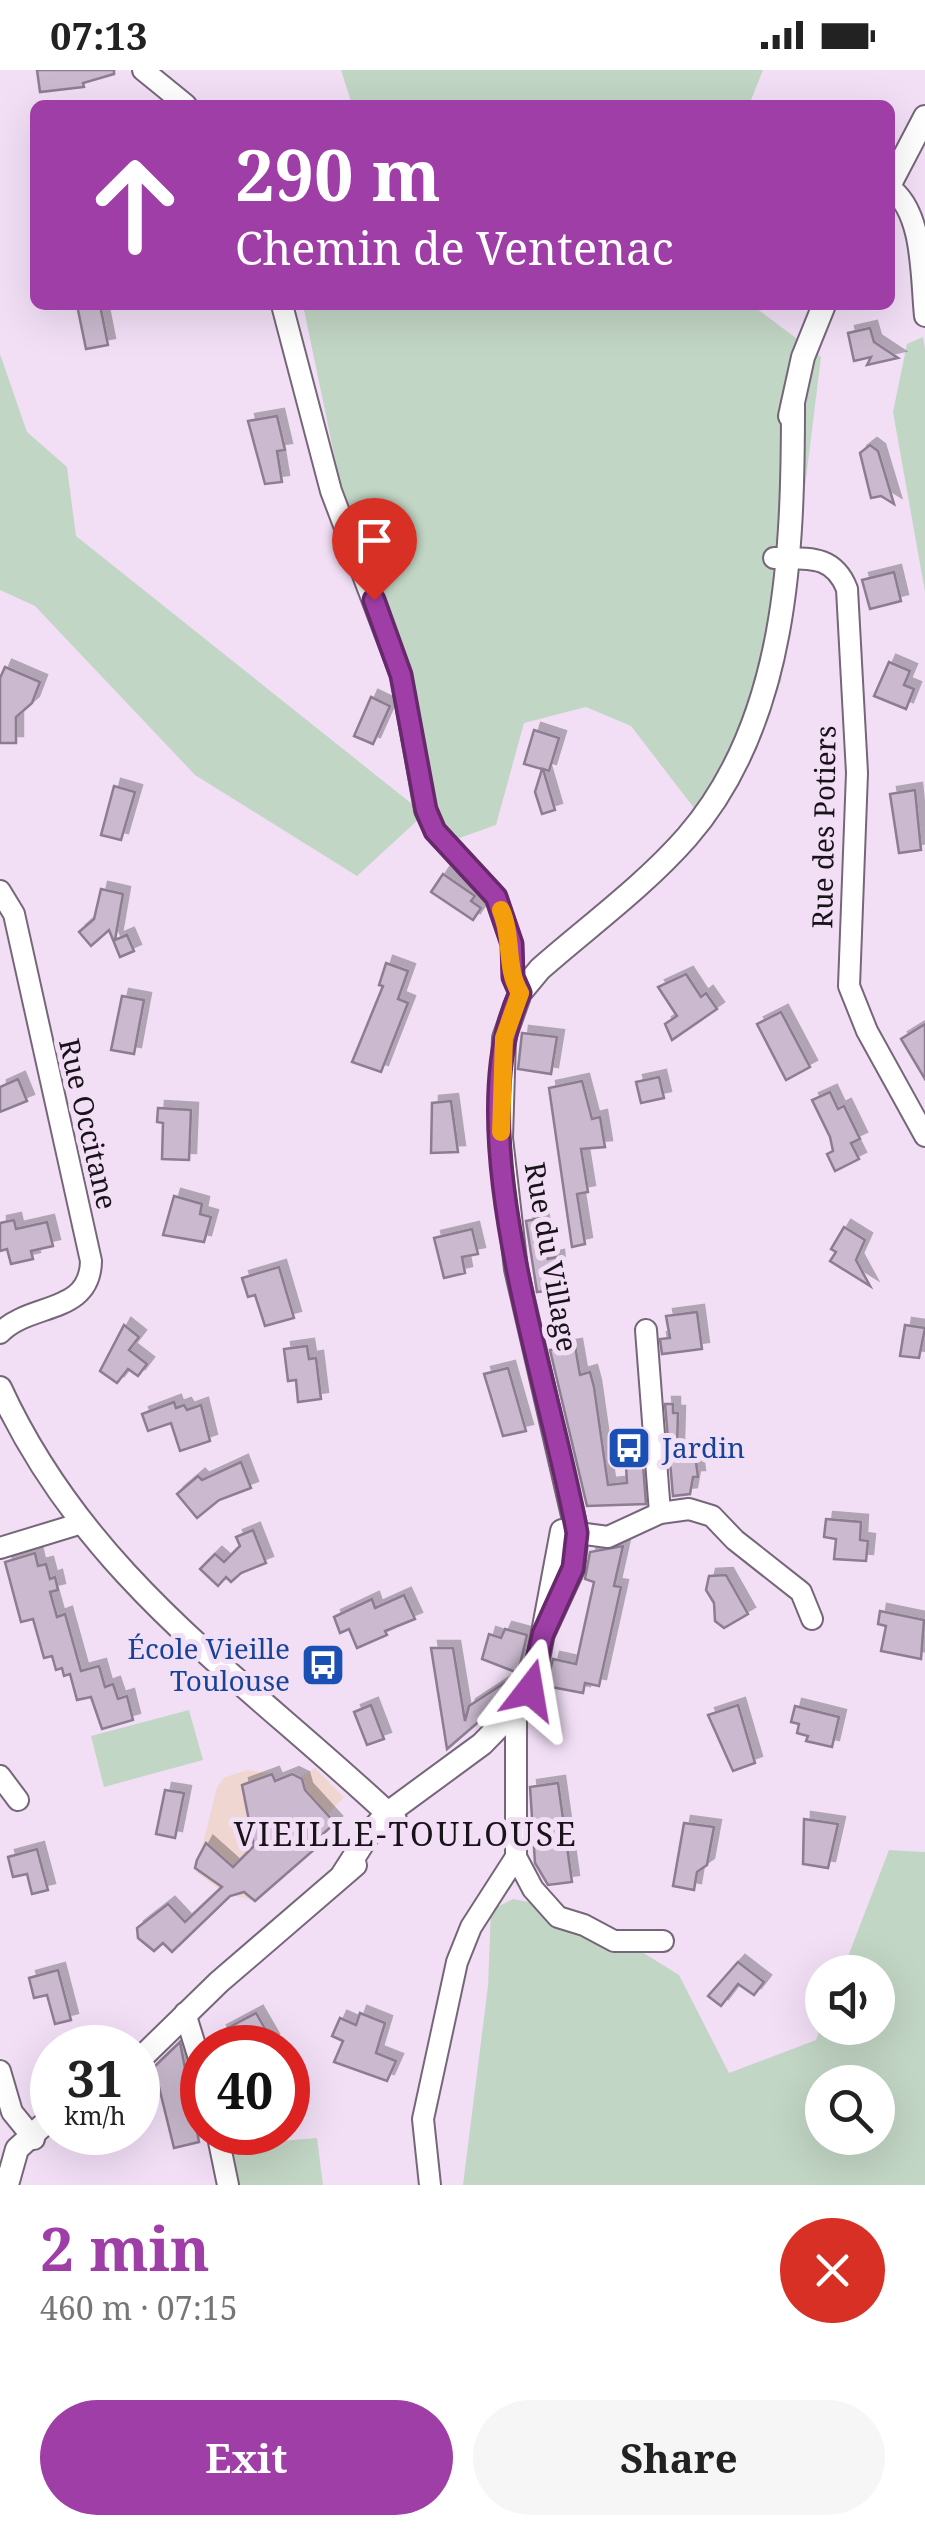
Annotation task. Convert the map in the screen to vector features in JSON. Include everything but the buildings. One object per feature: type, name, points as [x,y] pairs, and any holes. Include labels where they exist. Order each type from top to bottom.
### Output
[{"type":"street","points":[[144,70],[180,100]]},
{"type":"street","points":[[895,176],[925,117]]},
{"type":"street","points":[[895,193],[906,208],[917,242],[925,316]]},
{"type":"street","points":[[283,310],[330,491],[401,675],[426,810],[435,831],[496,897],[512,944],[513,977],[520,993],[540,969],[659,866],[708,810],[744,751],[769,658],[781,558],[784,438],[804,357],[822,310]]},
{"type":"street","name":"Rue des Potiers","points":[[781,558],[824,561],[842,575],[847,589],[857,774],[849,986],[867,1031],[925,1136]]},
{"type":"street","name":"Rue Occitane","points":[[0,891],[14,914],[91,1261],[84,1292],[3,1327]]},
{"type":"street","name":"Rue du Village","points":[[160,2039],[343,1874],[370,1832],[516,1712],[530,1690],[570,1532],[562,1472],[516,1269],[501,1138],[502,1051],[520,993]]},
{"type":"street","points":[[646,1330],[660,1514]]},
{"type":"street","points":[[0,1388],[39,1462],[82,1523],[162,1616],[392,1816]]},
{"type":"street","points":[[570,1532],[619,1534],[660,1514],[689,1510],[712,1516],[735,1540],[802,1592],[812,1619]]},
{"type":"street","points":[[0,1548],[82,1523]]},
{"type":"street","points":[[430,2185],[424,2119],[457,1962],[471,1928],[509,1875],[516,1857],[516,1712]]},
{"type":"street","points":[[0,1776],[18,1800]]},
{"type":"street","points":[[516,1857],[533,1889],[558,1917],[584,1924],[614,1942],[662,1941]]},
{"type":"street","points":[[185,2013],[189,2025]]},
{"type":"street","points":[[0,2071],[12,2112],[30,2122]]},
{"type":"street","points":[[7,2183],[30,2147]]},
{"type":"street","points":[[222,2155],[228,2185]]},
{"type":"shaded area","points":[[315,1768],[344,1797],[328,1814],[335,1823],[313,1843],[316,1848],[255,1901],[224,1893],[196,1872],[217,1787],[225,1777],[248,1770],[272,1774],[275,1781],[292,1774],[300,1777]]},
{"type":"green space","points":[[341,70],[763,70],[751,100],[350,100]]},
{"type":"green space","points":[[304,310],[759,310],[821,357],[781,682],[694,808],[631,726],[586,707],[524,723],[496,825],[451,841],[419,819],[357,876],[195,775],[35,606],[0,590],[0,354],[27,432],[67,467],[76,536],[412,804],[430,772],[380,585],[345,507]]},
{"type":"green space","points":[[923,337],[925,592],[893,412],[907,344]]},
{"type":"green space","points":[[189,1710],[203,1760],[104,1787],[91,1736]]},
{"type":"green space","points":[[889,1850],[925,1852],[925,2185],[463,2185],[488,1986],[491,1910],[513,1899],[576,1911],[679,1975],[729,2073],[805,2044],[895,2045],[895,1955],[849,1955]]},
{"type":"green space","points":[[317,2138],[323,2185],[240,2185],[234,2155],[310,2155],[310,2139]]},
{"type":"slow traffic","points":[[501,910],[512,944],[513,977],[520,993],[510,1014],[500,1065],[501,1132]]},
{"type":"place","name":"Jardin","points":[[629,1448]]},
{"type":"place","name":"École Vieille Toulouse","points":[[323,1665]]},
{"type":"district","name":"VIEILLE-TOULOUSE","points":[[406,1835]]},
{"type":"route","points":[[374,600],[401,675],[426,810],[435,831],[496,897],[512,944],[513,977],[520,993],[510,1014],[500,1065],[501,1138],[508,1210],[516,1269],[577,1533],[573,1568],[543,1634],[530,1690]]}]
